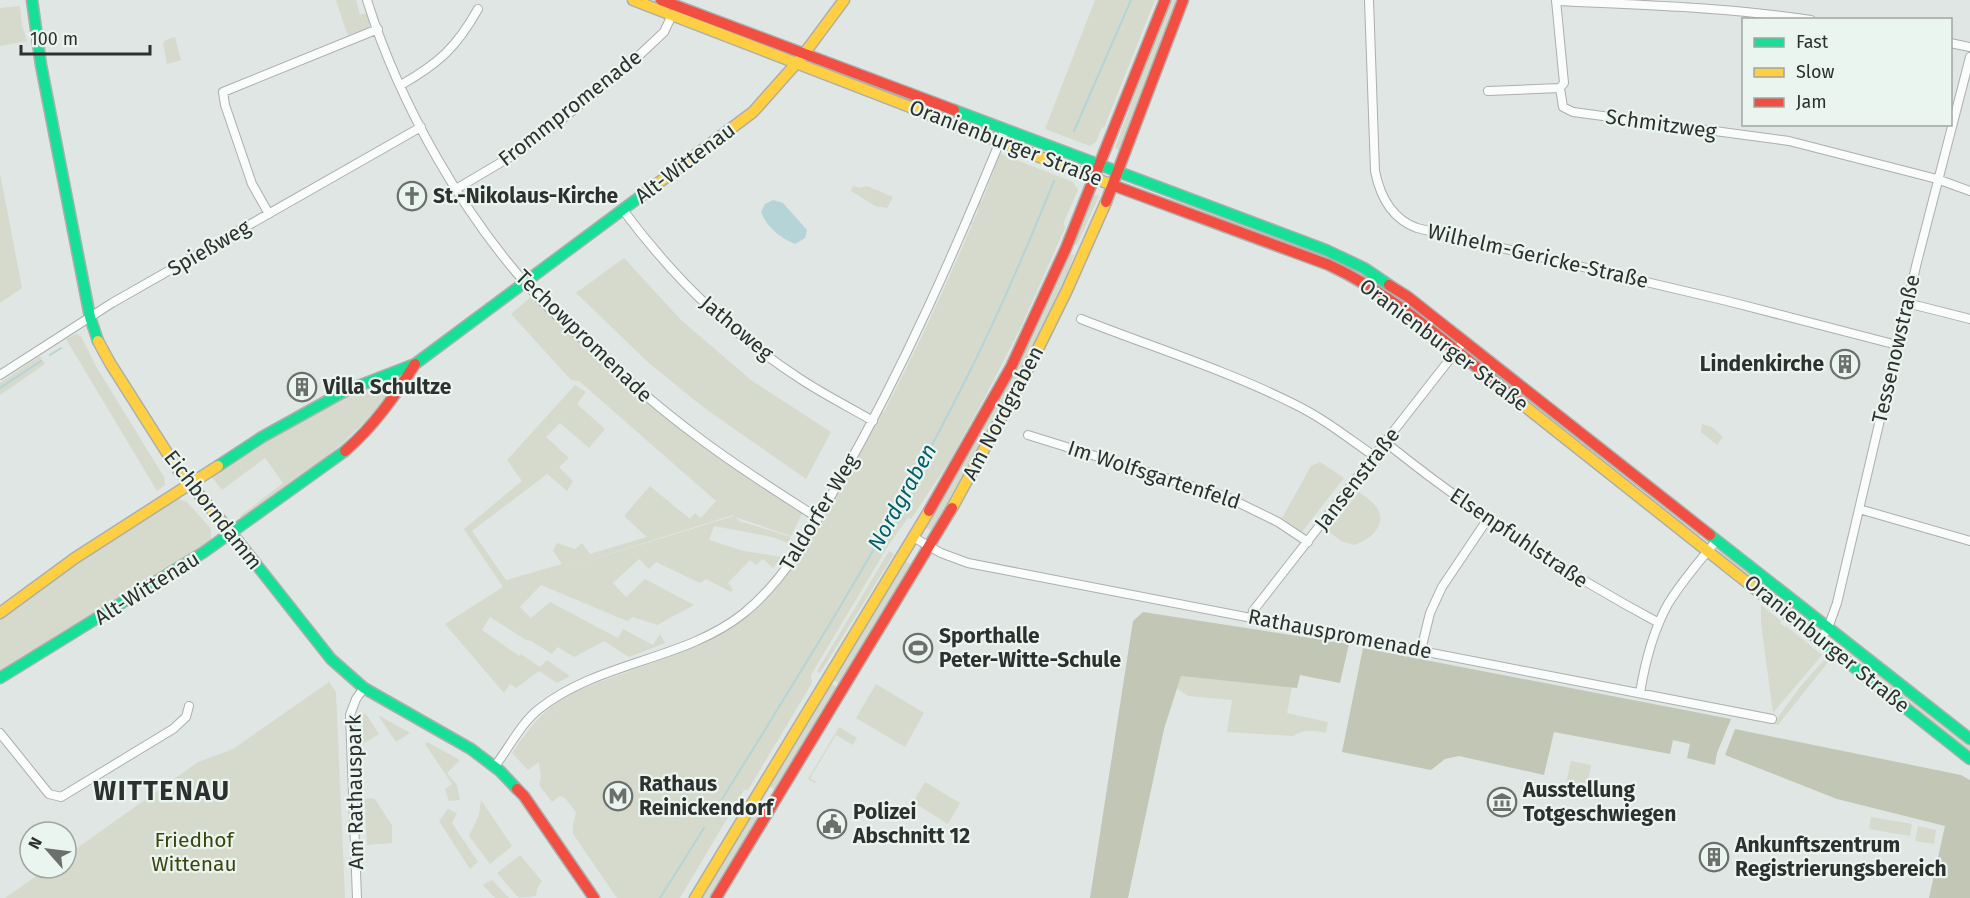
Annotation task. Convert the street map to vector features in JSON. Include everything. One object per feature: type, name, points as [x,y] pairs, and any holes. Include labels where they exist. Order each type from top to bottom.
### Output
[{"type":"main road","name":"Eichborndamm","points":[[32,0],[39,54],[90,317],[96,336],[110,363],[166,453],[330,659],[364,688],[471,749],[495,766],[524,796],[594,898]]},
{"type":"main road","name":"Oranienburger Straße","points":[[633,0],[672,15],[805,53],[1347,259],[1395,287],[1970,740]]},
{"type":"main road","name":"Oranienburger Straße","points":[[661,0],[797,64],[1329,265],[1359,279],[1382,294],[1456,352],[1970,759]]},
{"type":"main road","name":"Alt-Wittenau","points":[[0,613],[75,558],[225,460],[328,399],[415,364],[753,112],[797,64],[844,0]]},
{"type":"main road","name":"Am Nordgraben","points":[[695,898],[963,455],[1011,367],[1045,296],[1095,177],[1165,0]]},
{"type":"main road","name":"Am Nordgraben","points":[[716,898],[928,546],[1030,365],[1113,184],[1183,0]]},
{"type":"main road","name":"Alt-Wittenau","points":[[0,678],[169,575],[231,534],[325,465],[360,437],[397,394],[415,364]]},
{"type":"main road","points":[[759,791],[775,801]]},
{"type":"street","name":"Techowpromenade","points":[[367,0],[401,85],[456,189],[488,237],[526,283],[565,323],[654,403],[744,470],[818,518]]},
{"type":"street","name":"Wilhelm-Gericke-Straße","points":[[1369,0],[1375,171],[1379,188],[1387,204],[1403,222],[1417,228],[1749,306],[1897,345]]},
{"type":"street","points":[[1488,91],[1560,88],[1564,83],[1556,0],[1787,18]]},
{"type":"street","points":[[401,85],[432,67],[463,35],[478,9]]},
{"type":"street","name":"Frommpromenade","points":[[456,189],[510,157],[550,129],[613,78],[664,32],[672,15]]},
{"type":"street","points":[[269,214],[252,184],[225,105],[223,92],[378,29]]},
{"type":"street","points":[[1952,43],[1970,47]]},
{"type":"street","name":"Tessenowstraße","points":[[1952,124],[1970,57]]},
{"type":"street","name":"Schmitzweg","points":[[1560,88],[1563,107],[1573,112],[1789,141],[1937,179],[1970,191]]},
{"type":"street","name":"Spießweg","points":[[0,375],[90,317],[421,126]]},
{"type":"street","name":"Tessenowstraße","points":[[1820,640],[1828,628],[1837,603],[1907,303],[1951,126]]},
{"type":"street","name":"Taldorfer Weg","points":[[495,766],[536,712],[566,692],[592,679],[689,643],[742,614],[764,595],[790,564],[873,421],[936,292],[1005,129]]},
{"type":"street","name":"Jathoweg","points":[[623,210],[650,246],[688,288],[730,325],[801,379],[873,421]]},
{"type":"street","points":[[1907,303],[1970,319]]},
{"type":"street","points":[[1081,320],[1295,404],[1341,432],[1374,456]]},
{"type":"street","name":"Jansenstraße","points":[[1252,617],[1253,611],[1464,341]]},
{"type":"street","name":"Im Wolfsgartenfeld","points":[[1028,435],[1227,497],[1258,511],[1308,542]]},
{"type":"street","name":"Elsenpfuhlstraße","points":[[1385,442],[1487,520],[1587,585],[1659,623]]},
{"type":"street","points":[[1859,509],[1970,541]]},
{"type":"street","points":[[1421,650],[1430,613],[1442,586],[1487,520]]},
{"type":"street","name":"Rathauspromenade","points":[[913,537],[945,555],[968,563],[1772,718]]},
{"type":"street","points":[[1640,693],[1648,654],[1659,623],[1680,586],[1717,540]]},
{"type":"street","name":"Am Rathauspark","points":[[357,898],[350,715],[356,699],[364,688]]},
{"type":"street","points":[[0,733],[48,794],[61,797],[173,729],[186,717],[189,706]]},
{"type":"green space","points":[[336,0],[356,0],[360,15],[367,13],[370,27],[347,34]]},
{"type":"green space","points":[[1095,0],[1155,0],[1104,128],[1102,127],[1096,142],[1090,146],[1045,129]]},
{"type":"green space","points":[[1169,0],[1178,0],[1122,151],[1115,148]]},
{"type":"green space","points":[[20,6],[27,41],[0,46],[0,8]]},
{"type":"green space","points":[[175,37],[181,60],[167,64],[163,43]]},
{"type":"green space","points":[[999,153],[1073,182],[1078,190],[1064,222],[1065,228],[1021,327],[949,462],[911,519],[908,518],[890,543],[811,675],[812,683],[748,790],[744,790],[680,898],[617,898],[573,834],[576,812],[565,798],[560,796],[552,802],[539,785],[541,778],[539,762],[528,770],[512,753],[538,719],[550,707],[569,694],[693,647],[725,631],[753,611],[776,587],[796,561],[822,519],[881,411],[884,412],[896,389],[962,249],[972,225],[970,223],[973,222],[979,208],[977,207],[979,201],[982,201]]},
{"type":"green space","points":[[0,173],[22,288],[0,303]]},
{"type":"green space","points":[[853,186],[860,188],[867,186],[893,197],[887,208],[875,206],[851,191]]},
{"type":"green space","points":[[1093,194],[1099,196],[1077,245],[1073,243]]},
{"type":"green space","points":[[1171,197],[1341,261],[1388,287],[1450,335],[1446,339],[1410,310],[1301,250],[1171,201]]},
{"type":"green space","points":[[1070,253],[1074,255],[1060,293],[1015,382],[932,531],[924,527],[1003,393]]},
{"type":"green space","points":[[624,258],[681,320],[751,380],[831,432],[806,479],[703,407],[649,363],[576,293]]},
{"type":"green space","points":[[533,295],[594,357],[660,413],[766,489],[803,512],[791,536],[735,517],[739,521],[791,537],[788,543],[772,537],[714,526],[709,540],[744,551],[782,557],[773,568],[763,559],[756,565],[750,560],[728,583],[733,589],[731,592],[706,579],[700,583],[656,562],[649,569],[639,559],[613,583],[626,597],[645,579],[694,605],[657,625],[633,617],[627,621],[541,585],[520,607],[531,618],[550,602],[618,638],[623,629],[653,645],[660,634],[665,643],[629,657],[604,641],[574,657],[558,647],[552,654],[490,617],[482,630],[519,656],[521,654],[540,667],[547,660],[570,676],[557,683],[539,671],[516,688],[510,684],[504,693],[445,624],[503,587],[464,529],[522,481],[507,460],[575,385],[586,392],[577,404],[605,429],[589,448],[560,423],[546,437],[569,458],[559,467],[573,481],[567,491],[547,474],[472,531],[506,580],[562,564],[553,551],[557,543],[575,549],[582,543],[590,554],[647,537],[624,516],[650,486],[690,519],[695,513],[701,518],[716,501],[579,381],[571,380],[511,314]],"holes":[[[733,515],[734,516],[561,569]]]},
{"type":"green space","points":[[76,334],[81,336],[97,368],[164,477],[165,485],[157,491],[66,339]]},
{"type":"green space","points":[[40,356],[45,364],[0,395],[0,383]]},
{"type":"green space","points":[[1477,356],[1582,439],[1579,443],[1474,360]]},
{"type":"green space","points":[[378,382],[389,383],[392,390],[359,427],[302,476],[242,520],[240,516],[283,483],[265,458],[222,490],[210,475],[292,426]]},
{"type":"green space","points":[[1702,424],[1712,427],[1723,437],[1717,445],[1701,432]]},
{"type":"green space","points":[[1586,441],[1702,533],[1698,537],[1582,446]]},
{"type":"green space","points":[[1320,462],[1344,478],[1302,532],[1282,518],[1311,466]]},
{"type":"green space","points":[[1359,492],[1376,507],[1380,520],[1372,534],[1353,545],[1341,541],[1328,531]]},
{"type":"green space","points":[[178,496],[187,502],[211,529],[211,542],[0,673],[0,617],[87,555]]},
{"type":"green space","points":[[1721,547],[1812,619],[1809,622],[1782,603],[1717,552]]},
{"type":"green space","points":[[889,551],[894,554],[820,673],[817,671]]},
{"type":"green space","points":[[904,560],[912,565],[840,684],[832,679]]},
{"type":"green space","points":[[1761,605],[1781,621],[1780,623],[1822,655],[1773,713],[1761,623]]},
{"type":"green space","points":[[1143,612],[1349,644],[1340,683],[1300,675],[1297,688],[1181,676],[1164,729],[1128,898],[1090,898],[1133,621]]},
{"type":"green space","points":[[1843,644],[1970,744],[1970,754],[1838,649]]},
{"type":"green space","points":[[1363,648],[1731,719],[1717,753],[1715,765],[1687,758],[1690,744],[1673,740],[1670,754],[1554,732],[1544,775],[1459,756],[1445,759],[1431,770],[1342,752]]},
{"type":"green space","points":[[1826,658],[1829,661],[1778,725],[1773,724],[1800,687]]},
{"type":"green space","points":[[1180,676],[1292,687],[1287,713],[1328,722],[1326,733],[1309,731],[1293,736],[1227,732],[1232,700],[1188,696],[1177,688]]},
{"type":"green space","name":"Friedhof Wittenau","points":[[329,682],[336,692],[345,898],[5,898],[31,880],[78,880],[78,847],[198,762],[233,749]]},
{"type":"green space","points":[[830,683],[838,688],[774,790],[769,785]]},
{"type":"green space","points":[[876,684],[924,713],[905,747],[856,718]]},
{"type":"green space","points":[[363,714],[366,714],[379,734],[363,744]]},
{"type":"green space","points":[[378,715],[410,733],[396,742]]},
{"type":"green space","points":[[839,727],[857,738],[853,745],[836,735],[810,778],[815,783],[808,779]]},
{"type":"green space","points":[[1735,729],[1961,775],[1970,780],[1970,898],[1929,898],[1945,826],[1837,799],[1725,755]]},
{"type":"green space","points":[[427,742],[460,760],[447,773],[457,785],[460,800],[449,801],[445,789],[452,784],[425,744]]},
{"type":"green space","points":[[1571,761],[1591,765],[1584,799],[1563,795]]},
{"type":"green space","points":[[925,782],[960,803],[948,824],[913,802]]},
{"type":"green space","points":[[374,798],[392,825],[392,843],[367,845],[365,799]]},
{"type":"green space","points":[[481,800],[512,846],[490,864],[469,836],[479,815]]},
{"type":"green space","points":[[754,808],[762,813],[711,898],[701,898]]},
{"type":"green space","points":[[448,809],[457,813],[452,823],[478,862],[470,869],[439,821]]},
{"type":"green space","points":[[1871,817],[1912,824],[1910,836],[1869,829]]},
{"type":"green space","points":[[1918,826],[1936,830],[1934,844],[1915,841]]},
{"type":"green space","points":[[520,855],[542,881],[536,896],[519,898],[497,873]]},
{"type":"green space","points":[[492,880],[509,898],[495,898],[483,885]]},
{"type":"water","points":[[773,200],[783,203],[807,230],[805,238],[795,244],[779,235],[771,227],[761,212],[765,204]]},
{"type":"waterway","name":"Nordgraben","points":[[1074,131],[1131,0]]},
{"type":"waterway","name":"Nordgraben","points":[[722,799],[851,588],[913,481],[993,324],[1054,181]]},
{"type":"waterway","points":[[50,355],[61,348]]},
{"type":"waterway","points":[[0,388],[41,361]]},
{"type":"waterway","name":"Nordgraben","points":[[660,898],[704,828]]},
{"type":"traffic: fast","points":[[32,0],[41,65],[90,317],[98,341]]},
{"type":"traffic: fast","points":[[954,110],[1326,250],[1364,268],[1389,285]]},
{"type":"traffic: fast","points":[[218,466],[262,437],[345,391],[415,364],[645,193]]},
{"type":"traffic: fast","points":[[0,678],[204,552],[345,451]]},
{"type":"traffic: fast","points":[[233,535],[331,659],[364,688],[471,749],[500,771],[517,789]]},
{"type":"traffic: fast","points":[[1710,535],[1970,739]]},
{"type":"traffic: fast","points":[[1797,622],[1970,759]]},
{"type":"traffic: slow","points":[[633,0],[1115,186]]},
{"type":"traffic: slow","points":[[645,193],[753,112],[801,58],[844,0]]},
{"type":"traffic: slow","points":[[952,508],[1030,365],[1067,290],[1106,202]]},
{"type":"traffic: slow","points":[[98,341],[176,467],[233,535]]},
{"type":"traffic: slow","points":[[1522,404],[1797,622]]},
{"type":"traffic: slow","points":[[0,613],[75,558],[218,466]]},
{"type":"traffic: slow","points":[[695,898],[929,511]]},
{"type":"traffic: jam","points":[[661,0],[954,110]]},
{"type":"traffic: jam","points":[[929,511],[1011,367],[1066,248],[1165,0]]},
{"type":"traffic: jam","points":[[1106,202],[1183,0]]},
{"type":"traffic: jam","points":[[1115,186],[1329,265],[1355,278],[1429,328],[1522,404]]},
{"type":"traffic: jam","points":[[1389,285],[1408,297],[1710,535]]},
{"type":"traffic: jam","points":[[345,451],[383,410],[415,364]]},
{"type":"traffic: jam","points":[[716,898],[952,508]]},
{"type":"traffic: jam","points":[[517,789],[594,898]]},
{"type":"place","name":"St.-Nikolaus-Kirche","points":[[412,196]]},
{"type":"place","name":"Lindenkirche","points":[[1845,364]]},
{"type":"place","name":"Villa Schultze","points":[[302,387]]},
{"type":"place","name":"Sporthalle Peter-Witte-Schule","points":[[918,648]]},
{"type":"place","name":"Rathaus Reinickendorf","points":[[618,796]]},
{"type":"place","name":"Ausstellung Totgeschwiegen","points":[[1502,802]]},
{"type":"place","name":"Polizei Abschnitt 12","points":[[832,824]]},
{"type":"place","name":"Ankunftszentrum Registrierungsbereich","points":[[1714,857]]},
{"type":"district","name":"WITTENAU","points":[[162,791]]}]
